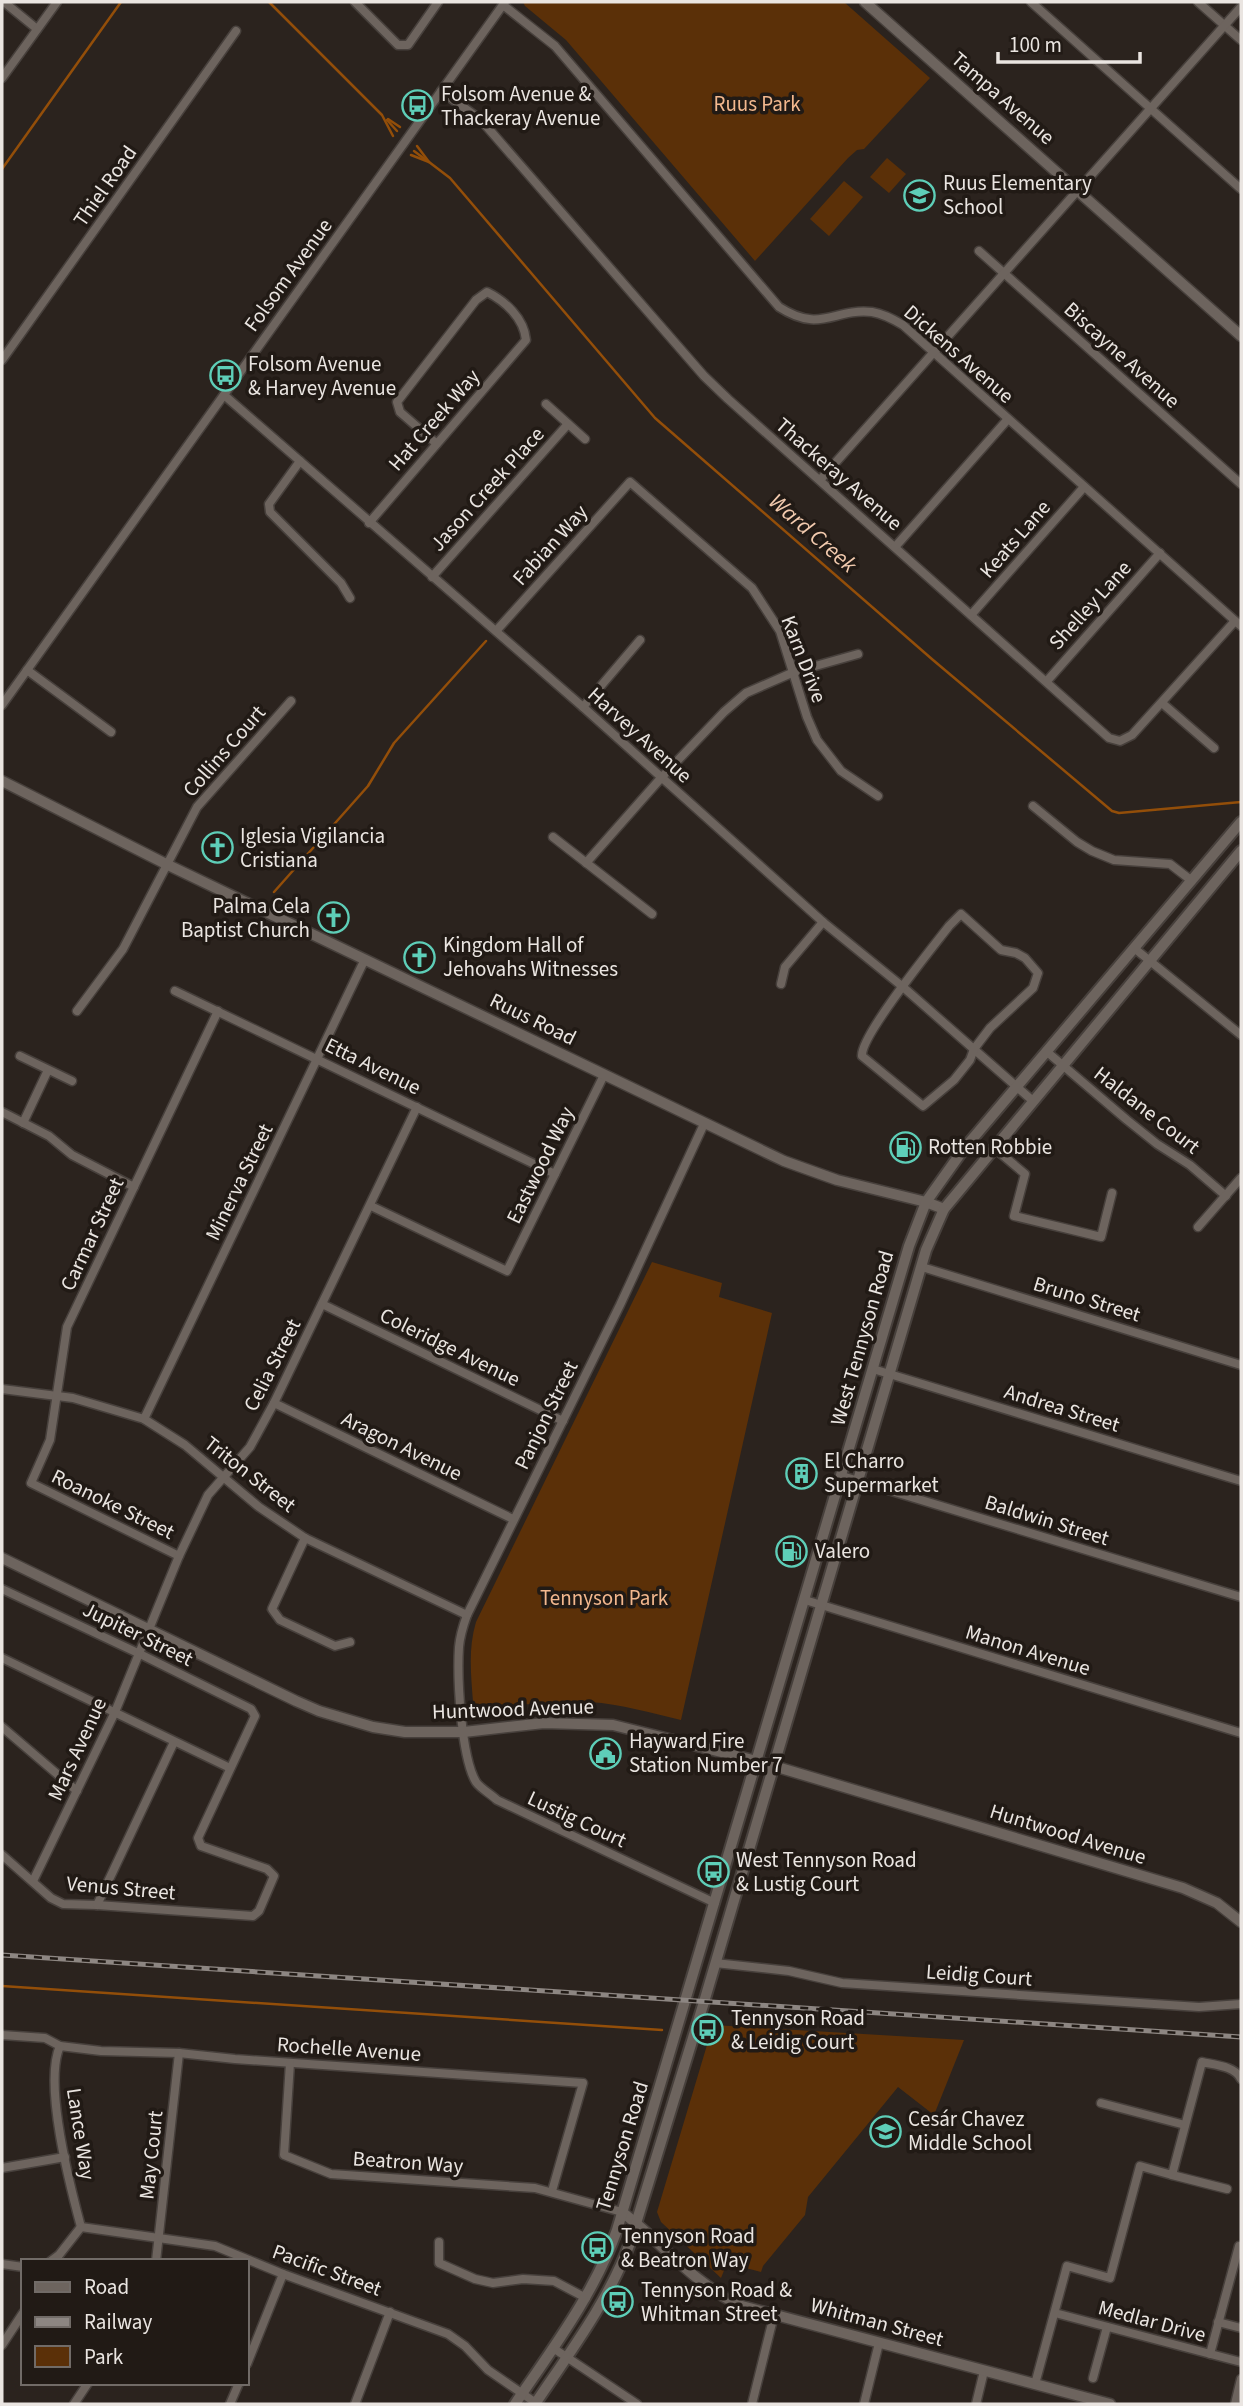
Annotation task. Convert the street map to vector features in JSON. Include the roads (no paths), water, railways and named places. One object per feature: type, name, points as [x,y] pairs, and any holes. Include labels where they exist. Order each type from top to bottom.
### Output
[{"type":"main road","name":"West Tennyson Road","points":[[685,2001],[909,1246],[926,1202],[955,1160],[1241,822]]},
{"type":"main road","name":"West Tennyson Road","points":[[704,2002],[926,1250],[944,1209],[1241,851]]},
{"type":"main road","name":"Tennyson Road","points":[[515,2404],[586,2298],[607,2258],[685,2001]]},
{"type":"main road","name":"Tennyson Road","points":[[536,2404],[613,2283],[636,2223],[704,2002]]},
{"type":"street","points":[[4,2],[37,29]]},
{"type":"street","points":[[2,78],[57,2]]},
{"type":"street","points":[[355,2],[398,46],[408,45],[438,2]]},
{"type":"street","name":"Tampa Avenue","points":[[865,2],[1241,336]]},
{"type":"street","points":[[1031,2],[1241,189]]},
{"type":"street","points":[[1198,2],[1241,40]]},
{"type":"street","name":"Folsom Avenue","points":[[2,705],[504,4]]},
{"type":"street","name":"Dickens Avenue","points":[[504,4],[555,46],[779,307],[806,320],[871,312],[887,316],[902,325],[1238,624]]},
{"type":"street","points":[[820,480],[1241,7]]},
{"type":"street","name":"Thiel Road","points":[[2,360],[236,31]]},
{"type":"street","name":"Thackeray Avenue","points":[[441,91],[481,120],[704,376],[1109,738],[1120,741],[1132,735],[1238,624]]},
{"type":"street","name":"Biscayne Avenue","points":[[979,251],[1241,484]]},
{"type":"street","name":"Hat Creek Way","points":[[369,523],[526,340],[525,329],[502,300],[487,292],[476,300],[397,402],[400,412],[437,443]]},
{"type":"street","name":"Harvey Avenue","points":[[224,395],[583,707],[823,922],[903,987],[1032,1101]]},
{"type":"street","name":"Jason Creek Place","points":[[546,404],[585,439]]},
{"type":"street","points":[[895,547],[1008,419]]},
{"type":"street","name":"Jason Creek Place","points":[[432,577],[568,424]]},
{"type":"street","points":[[300,461],[269,504],[270,512],[341,583],[350,598]]},
{"type":"street","name":"Fabian Way","points":[[496,631],[630,482]]},
{"type":"street","name":"Karn Drive","points":[[630,482],[752,588],[780,631],[807,718],[817,740],[841,771],[878,796]]},
{"type":"street","name":"Keats Lane","points":[[971,615],[1084,487]]},
{"type":"street","name":"Shelley Lane","points":[[1047,681],[1160,554]]},
{"type":"street","points":[[583,707],[640,640]]},
{"type":"street","points":[[586,863],[661,778],[724,712],[746,693],[794,672],[858,654]]},
{"type":"street","points":[[27,670],[111,732]]},
{"type":"street","name":"Collins Court","points":[[77,1011],[123,949],[197,807],[291,701]]},
{"type":"street","points":[[1163,703],[1214,748]]},
{"type":"street","name":"Ruus Road","points":[[2,781],[166,864],[784,1161],[837,1180],[944,1209]]},
{"type":"street","points":[[1033,806],[1092,851],[1114,860],[1170,864],[1192,881]]},
{"type":"street","points":[[553,837],[652,914]]},
{"type":"street","points":[[961,914],[1001,950],[1025,958],[1038,973],[1033,988],[990,1028],[954,1080],[923,1106],[862,1056],[862,1049],[881,1017],[903,987],[961,914]]},
{"type":"street","points":[[781,984],[785,967],[823,922]]},
{"type":"street","points":[[1134,948],[1241,1035]]},
{"type":"street","name":"Minerva Street","points":[[144,1419],[365,959]]},
{"type":"street","name":"Etta Avenue","points":[[175,991],[555,1174]]},
{"type":"street","name":"Carmar Street","points":[[31,1483],[50,1440],[67,1327],[218,1012]]},
{"type":"street","name":"Haldane Court","points":[[1046,1051],[1127,1120],[1190,1165],[1226,1196]]},
{"type":"street","points":[[20,1056],[72,1082]]},
{"type":"street","points":[[23,1123],[48,1070]]},
{"type":"street","name":"Eastwood Way","points":[[371,1206],[508,1271],[604,1075]]},
{"type":"street","name":"Celia Street","points":[[148,1630],[208,1495],[250,1447],[274,1403],[417,1107]]},
{"type":"street","points":[[2,1112],[49,1136],[72,1155],[134,1187]]},
{"type":"street","name":"Panjon Street","points":[[464,1732],[459,1649],[467,1615],[563,1421],[704,1124]]},
{"type":"street","points":[[993,1147],[1024,1174],[1014,1216],[1101,1237],[1112,1193]]},
{"type":"street","points":[[1198,1227],[1241,1178]]},
{"type":"street","name":"Bruno Street","points":[[922,1267],[1241,1365]]},
{"type":"street","name":"Coleridge Avenue","points":[[322,1304],[563,1421]]},
{"type":"street","name":"Andrea Street","points":[[873,1369],[1241,1481]]},
{"type":"street","name":"Triton Street","points":[[2,1389],[72,1398],[144,1419],[185,1445],[259,1507],[305,1538],[467,1615]]},
{"type":"street","name":"Aragon Avenue","points":[[274,1403],[513,1519]]},
{"type":"street","name":"Baldwin Street","points":[[842,1476],[1241,1597]]},
{"type":"street","name":"Roanoke Street","points":[[31,1483],[179,1556]]},
{"type":"street","points":[[305,1538],[272,1609],[280,1620],[335,1646],[350,1642]]},
{"type":"street","name":"Huntwood Avenue","points":[[2,1558],[319,1711],[383,1729],[405,1732],[464,1732],[544,1723],[613,1725],[757,1761],[1183,1888],[1217,1903],[1241,1923]]},
{"type":"street","name":"Jupiter Street","points":[[2,1589],[251,1709],[255,1716],[230,1768]]},
{"type":"street","name":"Manon Avenue","points":[[805,1600],[1241,1733]]},
{"type":"street","name":"Mars Avenue","points":[[33,1881],[115,1712],[148,1630]]},
{"type":"street","points":[[2,1658],[230,1768]]},
{"type":"street","points":[[2,1727],[77,1791]]},
{"type":"street","name":"Lustig Court","points":[[464,1732],[467,1755],[477,1783],[497,1800],[715,1903]]},
{"type":"street","points":[[97,1905],[174,1742]]},
{"type":"street","name":"Venus Street","points":[[2,1855],[51,1898],[63,1905],[253,1916],[259,1911],[274,1876],[267,1869],[201,1846],[198,1838],[230,1768]]},
{"type":"street","name":"Leidig Court","points":[[715,1963],[789,1971],[842,1983],[1189,2007],[1241,2004]]},
{"type":"street","name":"Rochelle Avenue","points":[[2,2035],[45,2038],[60,2046],[101,2051],[179,2053],[583,2082],[551,2191]]},
{"type":"street","name":"Lance Way","points":[[60,2046],[57,2053],[55,2098],[81,2227]]},
{"type":"street","name":"May Court","points":[[156,2259],[179,2053]]},
{"type":"street","points":[[1172,2175],[1202,2062],[1233,2070],[1241,2080]]},
{"type":"street","name":"Beatron Way","points":[[290,2063],[284,2155],[316,2169],[346,2176],[520,2186],[551,2191],[622,2212]]},
{"type":"street","points":[[1101,2103],[1185,2125]]},
{"type":"street","points":[[2,2168],[65,2157]]},
{"type":"street","points":[[1035,2384],[1067,2266],[1110,2278],[1140,2166],[1227,2189]]},
{"type":"street","name":"Whitman Street","points":[[622,2212],[713,2291],[743,2305],[1035,2384],[1089,2402],[1110,2404]]},
{"type":"street","points":[[54,2259],[81,2227]]},
{"type":"street","name":"Pacific Street","points":[[81,2227],[160,2236],[215,2246],[247,2259]]},
{"type":"street","points":[[439,2242],[439,2263],[475,2279],[493,2283],[523,2279],[554,2281],[586,2298]]},
{"type":"street","points":[[1210,2354],[1239,2246]]},
{"type":"street","name":"Pacific Street","points":[[248,2260],[457,2339],[488,2370],[536,2404]]},
{"type":"street","points":[[2,2264],[21,2267]]},
{"type":"street","points":[[248,2362],[283,2274]]},
{"type":"street","points":[[355,2404],[390,2312]]},
{"type":"street","name":"Medlar Drive","points":[[1055,2313],[1241,2362]]},
{"type":"street","points":[[752,2404],[774,2315]]},
{"type":"street","points":[[2,2343],[21,2316]]},
{"type":"street","name":"Medlar Drive","points":[[1218,2322],[1241,2328]]},
{"type":"street","points":[[1093,2378],[1107,2327]]},
{"type":"street","points":[[864,2404],[879,2343]]},
{"type":"street","points":[[553,2348],[637,2404]]},
{"type":"street","points":[[976,2404],[984,2371]]},
{"type":"street","points":[[1235,2404],[1241,2379]]},
{"type":"street","points":[[74,2404],[87,2385]]},
{"type":"street","points":[[230,2404],[238,2385]]},
{"type":"waterway","points":[[2,169],[121,2]]},
{"type":"waterway","name":"Ward Creek","points":[[269,2],[382,115],[393,136]]},
{"type":"waterway","name":"Ward Creek","points":[[388,119],[400,127]]},
{"type":"waterway","name":"Ward Creek","points":[[387,120],[397,131]]},
{"type":"waterway","name":"Ward Creek","points":[[417,146],[429,162]]},
{"type":"waterway","name":"Ward Creek","points":[[414,151],[426,160]]},
{"type":"waterway","name":"Ward Creek","points":[[411,155],[429,162],[450,178],[655,418],[933,660],[1112,811],[1119,813],[1241,802]]},
{"type":"waterway","points":[[274,892],[368,786],[394,743],[486,641]]},
{"type":"waterway","points":[[2,1986],[662,2030]]},
{"type":"railway","points":[[2,1955],[1241,2037]]},
{"type":"place","name":"Folsom Avenue & Thackeray Avenue","points":[[418,106]]},
{"type":"place","name":"Ruus Elementary School","points":[[920,195]]},
{"type":"place","name":"Folsom Avenue & Harvey Avenue","points":[[225,376]]},
{"type":"place","name":"Iglesia Vigilancia Cristiana","points":[[217,848]]},
{"type":"place","name":"Palma Cela Baptist Church","points":[[333,918]]},
{"type":"place","name":"Kingdom Hall of Jehovahs Witnesses","points":[[420,957]]},
{"type":"place","name":"Rotten Robbie","points":[[905,1147]]},
{"type":"place","name":"El Charro Supermarket","points":[[801,1473]]},
{"type":"place","name":"Valero","points":[[792,1551]]},
{"type":"place","name":"Hayward Fire Station Number 7","points":[[606,1753]]},
{"type":"place","name":"West Tennyson Road & Lustig Court","points":[[713,1872]]},
{"type":"place","name":"Tennyson Road & Leidig Court","points":[[708,2030]]},
{"type":"place","name":"Cesár Chavez Middle School","points":[[885,2131]]},
{"type":"place","name":"Tennyson Road & Beatron Way","points":[[598,2248]]},
{"type":"place","name":"Tennyson Road & Whitman Street","points":[[618,2302]]},
{"type":"park label","name":"Ruus Park","points":[[757,104]]},
{"type":"park label","name":"Tennyson Park","points":[[604,1598]]}]
